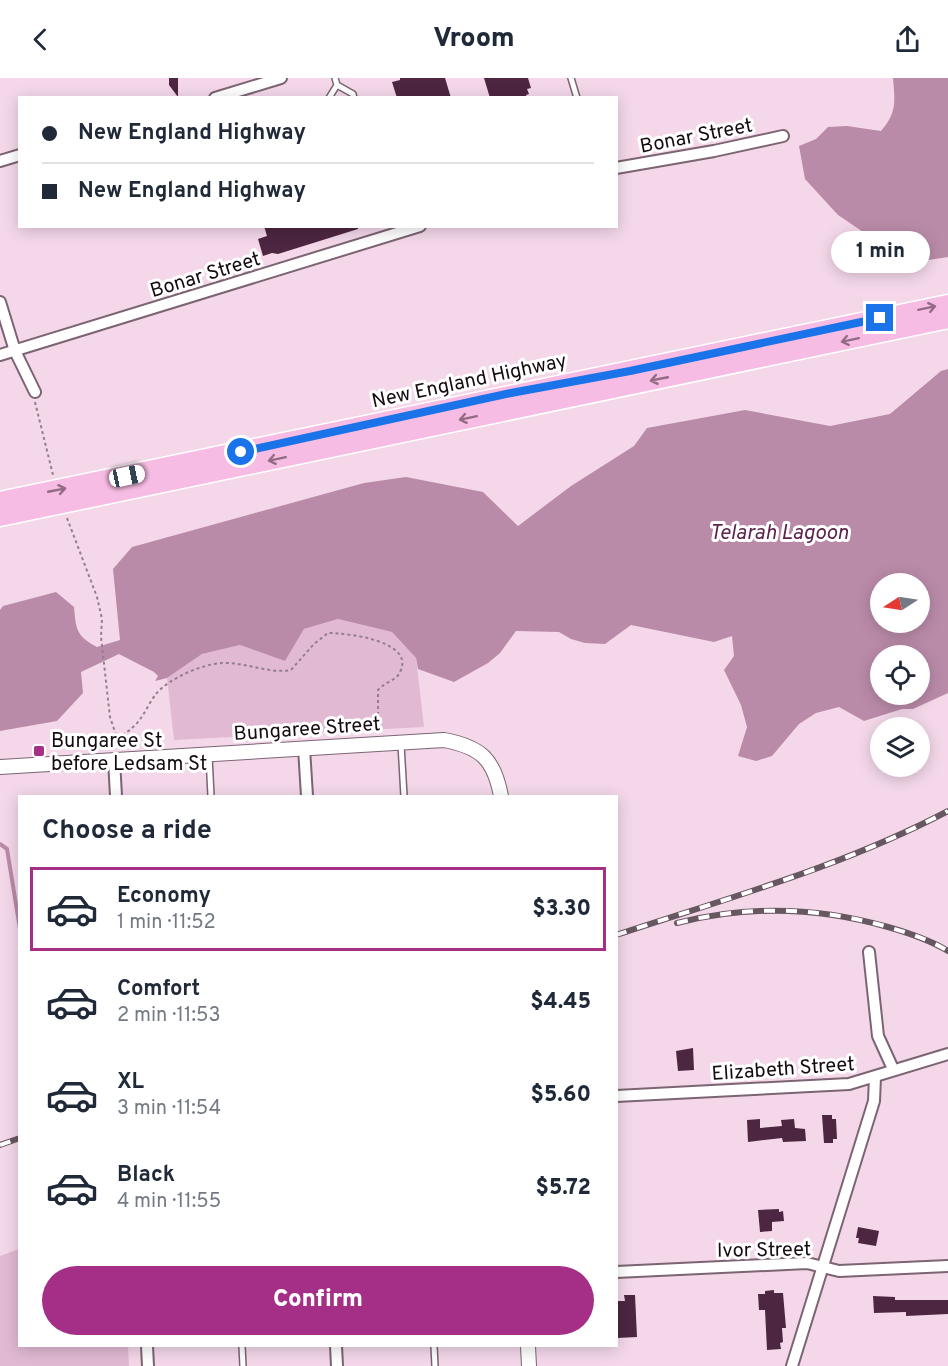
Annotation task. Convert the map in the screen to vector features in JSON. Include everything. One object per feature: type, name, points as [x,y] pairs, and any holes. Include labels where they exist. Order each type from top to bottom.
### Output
[{"type":"highway","name":"New England Highway","points":[[0,501],[948,304]]},
{"type":"highway","name":"New England Highway","points":[[0,517],[948,319]]},
{"type":"street","points":[[222,96],[281,78]]},
{"type":"street","name":"Bonar Street","points":[[618,168],[783,136]]},
{"type":"street","points":[[0,161],[18,156]]},
{"type":"street","name":"Bonar Street","points":[[0,356],[414,228]]},
{"type":"street","points":[[0,302],[15,351],[35,392]]},
{"type":"street","name":"Bungaree Street","points":[[0,767],[117,755],[209,754],[444,740],[472,747],[489,761],[497,778],[501,795]]},
{"type":"street","points":[[304,748],[307,795]]},
{"type":"street","points":[[116,795],[117,755]]},
{"type":"street","points":[[869,952],[878,1036],[893,1070]]},
{"type":"street","name":"Elizabeth Street","points":[[618,1096],[849,1084],[948,1054]]},
{"type":"street","points":[[792,1366],[874,1101],[875,1077]]},
{"type":"street","name":"Ivor Street","points":[[618,1272],[807,1263],[839,1271],[948,1266]]},
{"type":"street","points":[[147,1347],[148,1366]]},
{"type":"street","points":[[336,1347],[337,1366]]},
{"type":"street","points":[[528,1347],[530,1366]]},
{"type":"lane","points":[[335,78],[337,85],[354,96]]},
{"type":"lane","points":[[571,78],[576,96]]},
{"type":"lane","points":[[330,96],[337,85]]},
{"type":"lane","points":[[401,742],[404,795]]},
{"type":"lane","points":[[209,754],[211,795]]},
{"type":"lane","points":[[242,1347],[243,1366]]},
{"type":"lane","points":[[434,1347],[435,1366]]},
{"type":"path","points":[[35,392],[35,405],[54,478]]},
{"type":"path","points":[[66,516],[97,597],[102,619],[104,670],[110,717],[117,738],[117,755]]},
{"type":"path","points":[[117,738],[134,727],[157,693],[167,684],[197,669],[211,664],[225,663],[282,672],[291,670],[314,644],[328,633],[358,636],[393,647],[400,652],[403,660],[401,671],[397,677],[384,683],[378,690],[378,727]]},
{"type":"shaded area","points":[[338,619],[392,632],[416,658],[424,727],[174,740],[167,678],[202,654],[240,645],[285,661],[304,629]]},
{"type":"shaded area","points":[[18,1249],[18,1347],[128,1347],[129,1366],[0,1366],[0,1256]]},
{"type":"water","points":[[893,78],[948,78],[948,257],[909,263],[838,215],[805,179],[799,146],[816,139],[828,127],[847,126],[881,131],[890,118],[894,106]]},
{"type":"water","name":"Telarah Lagoon","points":[[948,369],[948,693],[930,701],[930,645],[870,645],[870,705],[922,705],[913,709],[902,709],[870,717],[864,721],[839,707],[816,713],[799,724],[772,756],[756,761],[738,756],[747,727],[741,705],[724,670],[734,656],[732,636],[714,642],[631,625],[605,644],[585,643],[559,632],[516,631],[500,653],[488,663],[454,682],[418,669],[416,658],[392,632],[338,619],[304,629],[285,661],[240,645],[202,654],[167,678],[155,681],[158,676],[154,672],[119,654],[81,672],[83,693],[57,721],[0,731],[0,610],[3,606],[56,592],[74,607],[78,631],[85,639],[97,647],[120,640],[113,569],[132,547],[364,483],[406,477],[483,492],[518,526],[571,486],[634,446],[647,428],[745,410],[830,426],[890,414],[941,371]]},
{"type":"building","points":[[169,78],[178,78],[178,96],[177,96],[169,85]]},
{"type":"building","points":[[400,78],[445,78],[450,96],[396,96],[392,82]]},
{"type":"building","points":[[484,78],[528,78],[531,88],[527,89],[529,94],[526,96],[489,96]]},
{"type":"building","points":[[265,228],[358,228],[278,254],[263,256],[258,239],[267,236]]},
{"type":"building","points":[[693,1048],[694,1070],[678,1071],[676,1051]]},
{"type":"building","points":[[822,1115],[832,1115],[832,1119],[836,1119],[837,1139],[833,1139],[833,1143],[824,1143]]},
{"type":"building","points":[[760,1119],[760,1128],[782,1126],[781,1120],[794,1119],[795,1128],[805,1129],[806,1141],[783,1142],[782,1138],[748,1142],[747,1120]]},
{"type":"building","points":[[779,1209],[779,1212],[783,1211],[784,1221],[772,1222],[772,1231],[760,1232],[758,1210]]},
{"type":"building","points":[[858,1227],[879,1231],[876,1246],[858,1243],[859,1238],[856,1238]]},
{"type":"building","points":[[774,1290],[774,1293],[783,1293],[786,1328],[782,1328],[781,1349],[767,1350],[765,1310],[759,1310],[758,1294]]},
{"type":"building","points":[[624,1295],[635,1295],[637,1337],[618,1338],[618,1301],[625,1301]]},
{"type":"building","points":[[873,1296],[895,1297],[895,1300],[948,1300],[948,1314],[906,1316],[906,1312],[874,1313]]},
{"type":"waterway","points":[[0,844],[7,849],[18,917]]},
{"type":"railway","points":[[618,934],[827,865],[908,831],[948,811]]},
{"type":"railway","points":[[677,923],[730,913],[809,912],[862,920],[888,927],[919,937],[948,951]]},
{"type":"railway","points":[[0,1145],[18,1139]]},
{"type":"place","name":"Bungaree St before Ledsam St","points":[[39,751]]},
{"type":"route","points":[[241,452],[511,393],[630,371],[880,318]]}]
